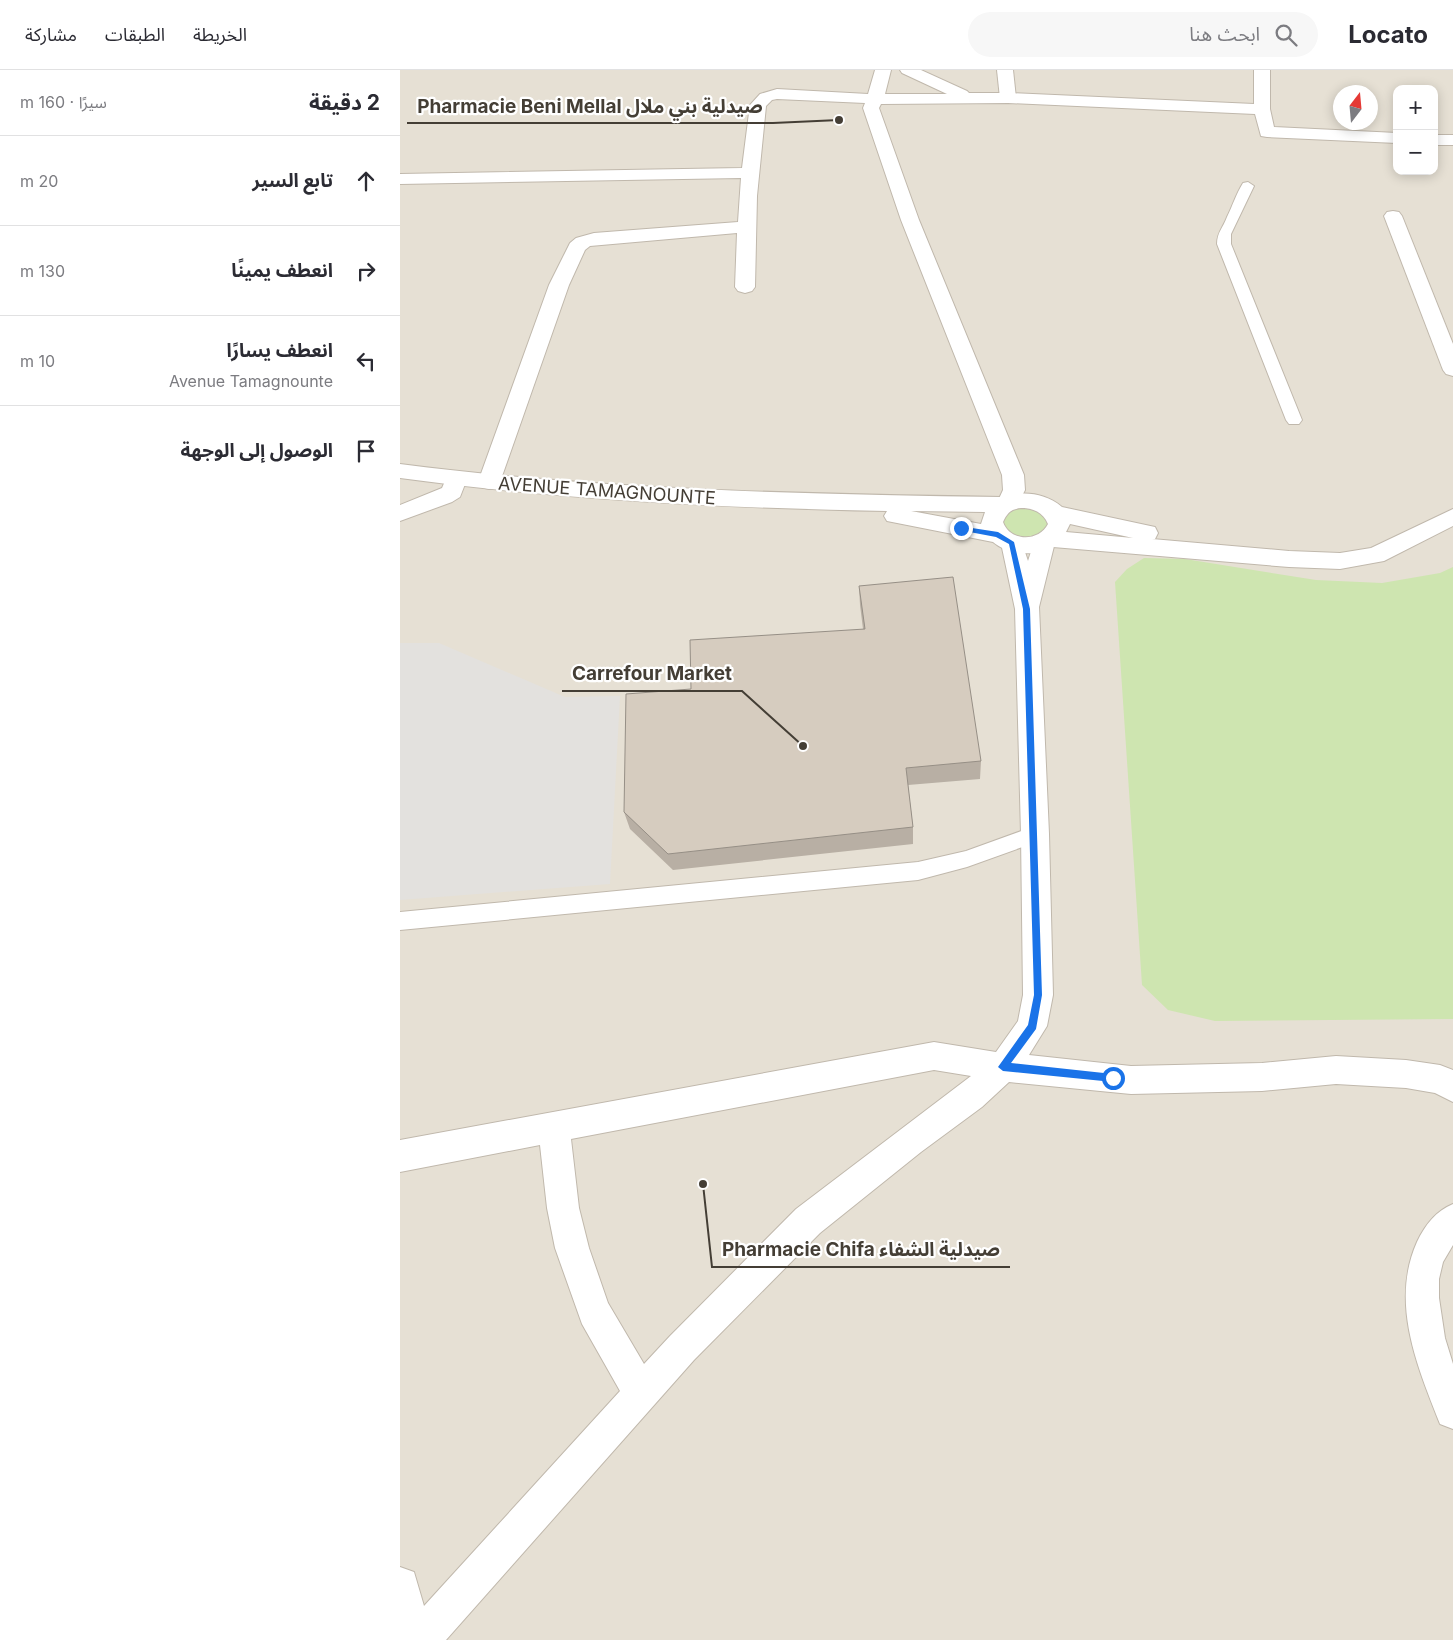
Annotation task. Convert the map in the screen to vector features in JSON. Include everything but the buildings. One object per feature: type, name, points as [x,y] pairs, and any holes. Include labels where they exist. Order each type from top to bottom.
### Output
[{"type":"street","points":[[420,1640],[682,1348],[808,1221],[910,1141],[971,1097],[1003,1067],[1032,1026],[1038,995],[1035,834],[1027,609],[1005,539],[992,522],[993,515],[1006,504],[1014,490],[1013,475],[910,220],[872,108],[883,70]]},
{"type":"street","points":[[908,70],[967,97]]},
{"type":"street","points":[[1005,70],[1008,98]]},
{"type":"street","points":[[1262,70],[1262,109],[1267,132],[1393,138]]},
{"type":"street","points":[[877,93],[948,88]]},
{"type":"street","points":[[746,287],[745,227],[749,174],[758,105],[766,97],[777,94],[877,93],[1262,109]]},
{"type":"street","points":[[1438,140],[1453,140]]},
{"type":"street","points":[[400,179],[749,174]]},
{"type":"street","points":[[1393,216],[1453,370]]},
{"type":"street","points":[[488,482],[560,285],[577,247],[583,242],[594,239],[745,227]]},
{"type":"street","name":"AVENUE TAMAGNOUNTE","points":[[400,471],[456,479],[680,498],[815,502],[1006,504]]},
{"type":"street","points":[[1013,475],[1059,524],[1058,529],[1047,541],[1027,609]]},
{"type":"street","points":[[400,513],[444,497],[452,492],[456,479]]},
{"type":"street","points":[[1006,504],[1026,500],[1093,520],[1224,552]]},
{"type":"street","name":"AVENUE TAMAGNOUNTE","points":[[815,502],[1005,539]]},
{"type":"street","points":[[1005,539],[1034,545],[1047,541],[1340,561],[1376,555],[1453,517]]},
{"type":"street","points":[[400,1156],[934,1056],[1003,1067],[1131,1080],[1262,1077],[1336,1070],[1406,1074],[1440,1079],[1453,1086]]},
{"type":"street","points":[[554,1127],[563,1208],[572,1248],[594,1312],[641,1394]]},
{"type":"street","points":[[1453,1220],[1433,1246],[1425,1262],[1422,1288],[1424,1320],[1440,1381],[1453,1411]]},
{"type":"street","points":[[400,1586],[414,1640]]},
{"type":"lane","points":[[1248,186],[1224,234],[1224,244],[1294,420]]},
{"type":"lane","points":[[400,921],[918,871],[968,859],[1035,834]]},
{"type":"shaded area","points":[[400,70],[1453,70],[1453,1640],[400,1640]]},
{"type":"shaded area","points":[[400,643],[439,643],[565,697],[620,696],[610,884],[400,900]]},
{"type":"green space","points":[[1018,507],[1037,509],[1048,521],[1048,526],[1044,531],[1032,537],[1016,535],[1009,531],[1003,523],[1006,513]]},
{"type":"green space","points":[[1144,558],[1185,559],[1316,580],[1382,583],[1440,573],[1453,567],[1453,1019],[1215,1021],[1168,1010],[1142,985],[1115,582],[1127,569]]},
{"type":"place","name":"Pharmacie Beni Mellal صيدلية بني ملال","points":[[839,120]]},
{"type":"place","name":"Carrefour Market","points":[[803,746]]},
{"type":"place","name":"Pharmacie Chifa صيدلية الشفاء","points":[[703,1184]]},
{"type":"route","points":[[961,528],[998,535],[1012,543],[1027,609],[1035,834],[1038,995],[1032,1026],[1003,1067],[1113,1078]]}]
